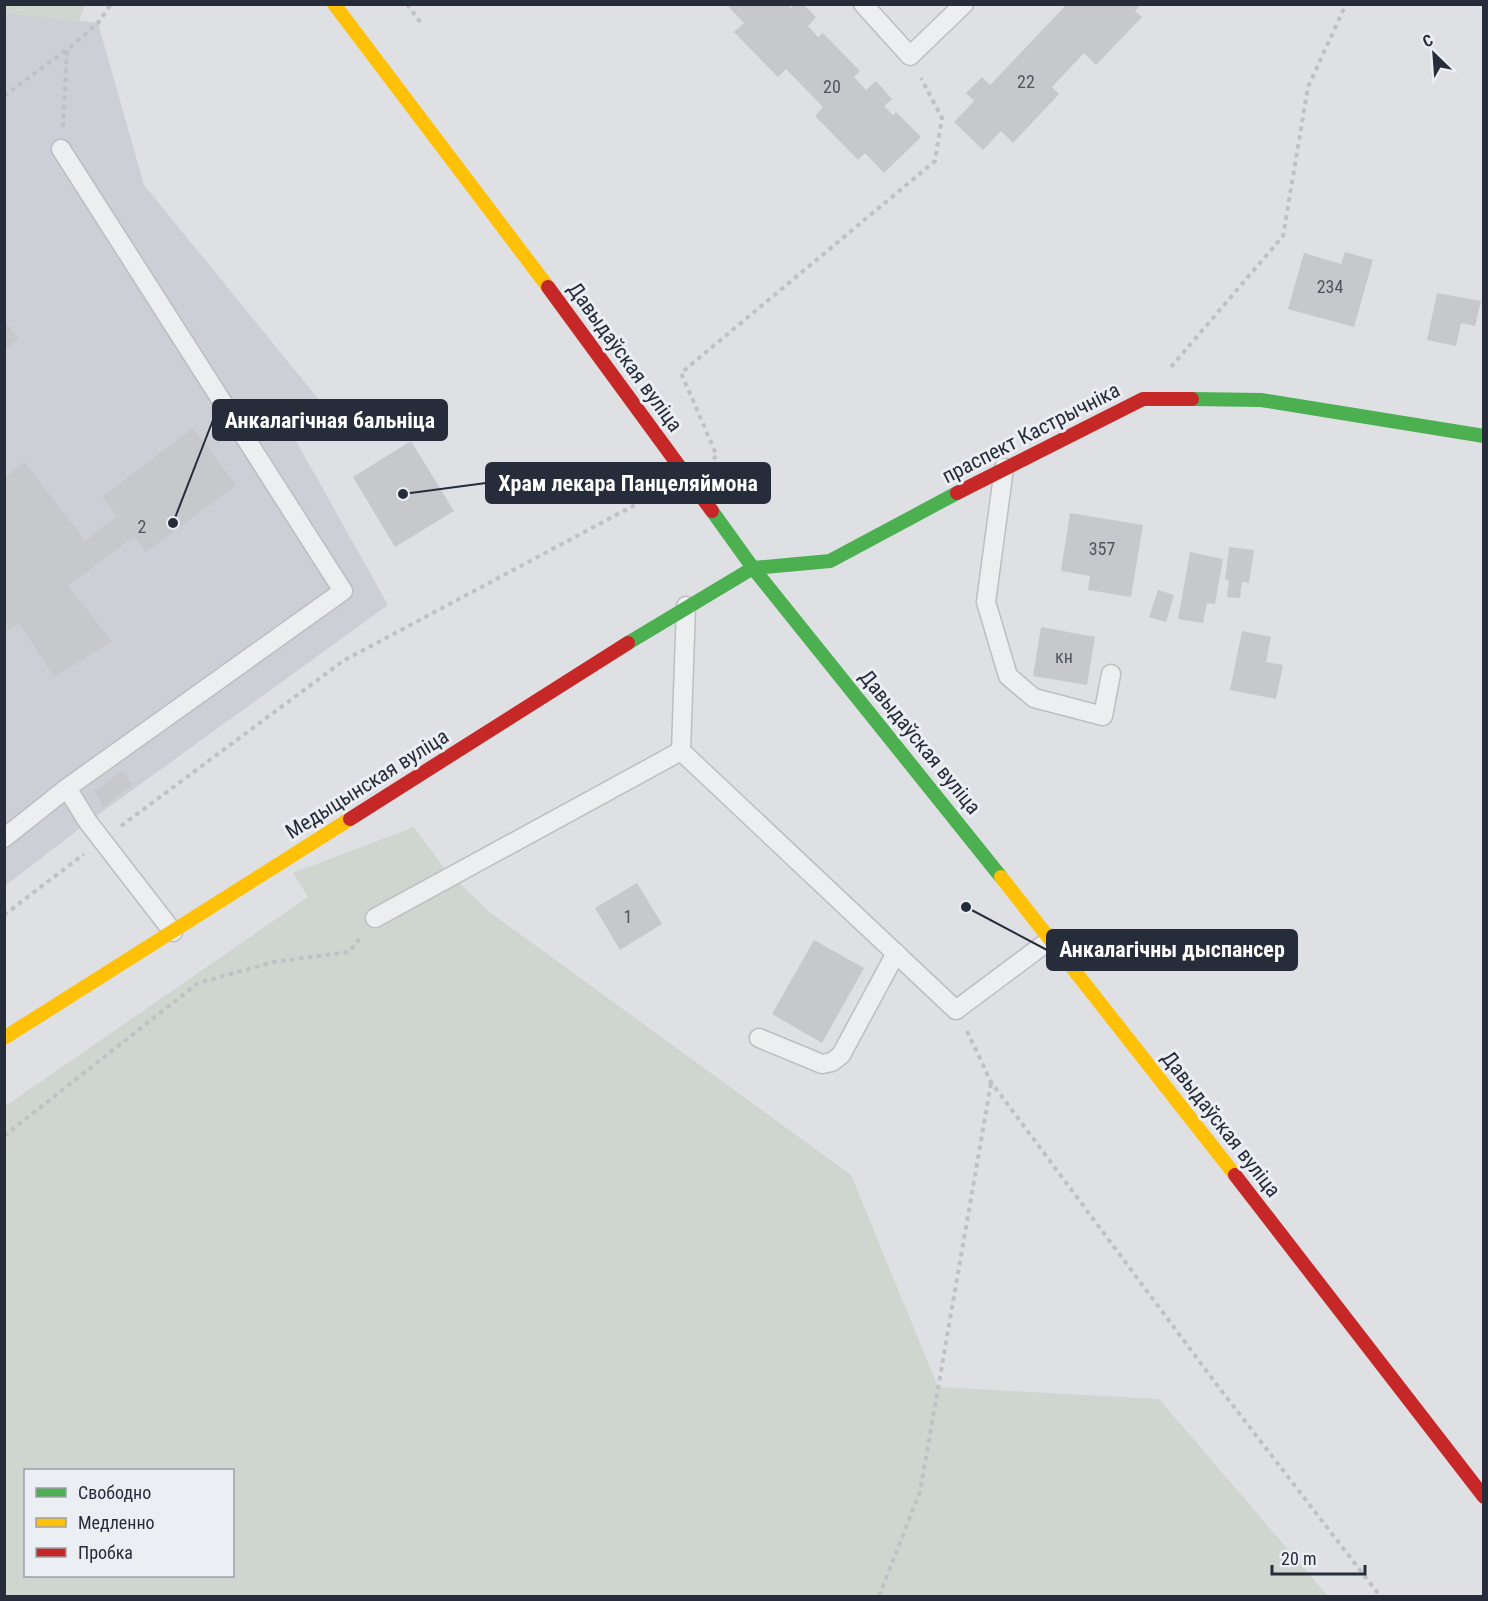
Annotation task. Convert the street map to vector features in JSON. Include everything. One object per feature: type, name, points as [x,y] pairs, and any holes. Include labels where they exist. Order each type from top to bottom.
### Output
[{"type":"street","name":"Давыдаўская вуліца","points":[[334,4],[616,377],[753,568],[1051,939],[1484,1497]]},
{"type":"street","name":"праспект Кастрычніка","points":[[753,568],[830,561],[1004,468],[1143,399],[1262,400],[1484,436]]},
{"type":"street","name":"Медыцынская вуліца","points":[[4,1038],[686,606],[753,568]]},
{"type":"lane","points":[[863,4],[910,56],[964,4]]},
{"type":"lane","points":[[4,837],[67,788],[343,591],[61,149]]},
{"type":"lane","points":[[1004,468],[986,602],[1008,676],[1034,698],[1102,716],[1111,674]]},
{"type":"lane","points":[[686,606],[681,752],[956,1010],[1051,939]]},
{"type":"lane","points":[[375,918],[681,752]]},
{"type":"lane","points":[[67,788],[102,840],[173,932]]},
{"type":"lane","points":[[759,1038],[822,1064],[832,1062],[841,1055],[896,953]]},
{"type":"path","points":[[4,96],[67,50],[98,23],[111,4]]},
{"type":"path","points":[[407,4],[423,26]]},
{"type":"path","points":[[1143,399],[1283,237],[1308,87],[1346,4]]},
{"type":"path","points":[[61,149],[67,50]]},
{"type":"path","points":[[4,915],[343,661],[687,477],[717,456],[681,373],[935,161],[942,118],[910,56]]},
{"type":"path","points":[[4,1136],[198,983],[274,962],[349,952],[375,918]]},
{"type":"path","points":[[956,1010],[991,1082],[1214,1381],[1380,1596]]},
{"type":"path","points":[[879,1596],[920,1492],[991,1082]]},
{"type":"shaded area","points":[[5,4],[85,5],[78,22],[5,13]]},
{"type":"shaded area","points":[[5,12],[98,23],[144,185],[333,417],[296,441],[388,605],[88,822],[5,886]]},
{"type":"shaded area","points":[[414,827],[444,868],[488,911],[851,1175],[938,1387],[1159,1399],[1328,1596],[5,1596],[4,1107],[308,897],[293,873]]},
{"type":"building","points":[[726,4],[788,4],[791,8],[794,5],[804,5],[816,17],[808,26],[818,37],[823,33],[860,71],[854,77],[866,90],[876,81],[892,99],[884,106],[893,115],[896,112],[921,137],[884,173],[865,153],[858,160],[815,116],[823,107],[786,69],[778,77],[734,32],[744,23]]},
{"type":"building","points":[[1067,4],[1142,4],[1135,11],[1142,17],[1096,65],[1084,53],[1052,87],[1059,94],[1013,143],[1001,131],[983,150],[954,122],[974,101],[966,93],[982,77],[990,85]]},
{"type":"building","points":[[1345,252],[1373,260],[1354,327],[1288,309],[1304,253],[1341,264]]},
{"type":"building","points":[[1437,293],[1481,301],[1475,326],[1461,323],[1456,346],[1427,340]]},
{"type":"building","points":[[4,320],[19,339],[4,350]]},
{"type":"building","points":[[193,428],[236,485],[146,552],[134,536],[68,586],[112,641],[54,677],[19,623],[10,630],[4,622],[4,478],[25,462],[85,541],[117,516],[102,497]]},
{"type":"building","points":[[411,441],[454,511],[395,547],[353,477]]},
{"type":"building","points":[[1070,513],[1143,525],[1131,597],[1088,590],[1090,576],[1061,571]]},
{"type":"building","points":[[1229,547],[1254,550],[1249,583],[1242,582],[1240,598],[1227,597],[1229,580],[1225,580]]},
{"type":"building","points":[[1190,552],[1223,559],[1215,604],[1207,603],[1203,623],[1178,619]]},
{"type":"building","points":[[1158,590],[1174,595],[1166,622],[1149,617]]},
{"type":"building","points":[[1041,627],[1095,637],[1087,685],[1033,676]]},
{"type":"building","points":[[1242,631],[1271,637],[1266,662],[1283,665],[1276,699],[1230,690]]},
{"type":"building","points":[[122,771],[132,785],[104,807],[94,792]]},
{"type":"building","points":[[637,883],[662,924],[620,950],[595,908]]},
{"type":"building","points":[[814,940],[864,968],[822,1043],[772,1014]]},
{"type":"traffic: fast","points":[[1192,399],[1261,400],[1484,436]]},
{"type":"traffic: fast","points":[[628,643],[753,568],[830,561],[957,493]]},
{"type":"traffic: fast","points":[[712,511],[753,568],[1001,877]]},
{"type":"traffic: slow","points":[[334,4],[548,287]]},
{"type":"traffic: slow","points":[[4,1038],[350,819]]},
{"type":"traffic: slow","points":[[1001,877],[1235,1175]]},
{"type":"traffic: jam","points":[[548,287],[712,511]]},
{"type":"traffic: jam","points":[[957,493],[1143,399],[1192,399]]},
{"type":"traffic: jam","points":[[350,819],[628,643]]},
{"type":"traffic: jam","points":[[1235,1175],[1484,1497]]},
{"type":"place","name":"Храм лекара Панцеляймона","points":[[403,494]]},
{"type":"place","name":"Анкалагічная бальніца","points":[[173,523]]},
{"type":"place","name":"Анкалагічны дыспансер","points":[[966,907]]}]
